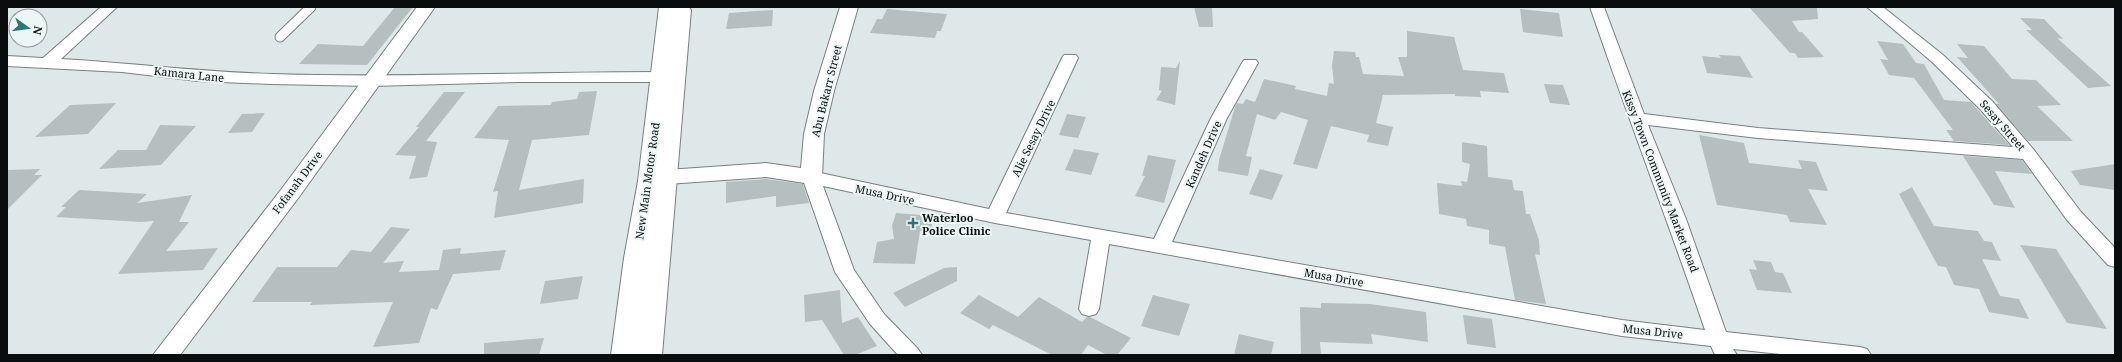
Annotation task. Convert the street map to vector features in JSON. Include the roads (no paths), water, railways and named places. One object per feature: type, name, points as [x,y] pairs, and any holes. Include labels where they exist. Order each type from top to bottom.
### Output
[{"type":"main road","name":"Fofanah Drive","points":[[166,355],[291,192],[426,7]]},
{"type":"main road","name":"New Main Motor Road","points":[[624,355],[636,258],[649,181],[668,7]]},
{"type":"main road","name":"New Main Motor Road","points":[[649,355],[682,7]]},
{"type":"main road","name":"Abu Bakarr Street","points":[[811,177],[814,134],[849,7]]},
{"type":"main road","points":[[667,177],[766,170],[811,177]]},
{"type":"street","points":[[47,63],[110,7]]},
{"type":"street","name":"Kissy Town Community Market Road","points":[[1597,7],[1637,118],[1677,219],[1722,347]]},
{"type":"street","name":"Sesay Street","points":[[1874,7],[1937,58],[1986,105],[2028,154],[2074,216],[2115,260]]},
{"type":"street","name":"Alie Sesay Drive","points":[[995,217],[1070,58]]},
{"type":"street","name":"Kamara Lane","points":[[7,61],[122,67],[205,77],[372,81],[519,77],[660,77]]},
{"type":"street","name":"Kandeh Drive","points":[[1160,247],[1219,118],[1250,63]]},
{"type":"street","points":[[1637,118],[1758,133],[2028,154]]},
{"type":"street","points":[[811,177],[845,272],[877,319],[911,355]]},
{"type":"street","name":"Musa Drive","points":[[811,177],[880,194],[995,217],[1722,347],[1860,355]]},
{"type":"street","points":[[1089,309],[1101,236]]},
{"type":"lane","points":[[280,37],[311,7]]},
{"type":"place","name":"Waterloo Police Clinic","points":[[913,223]]}]
